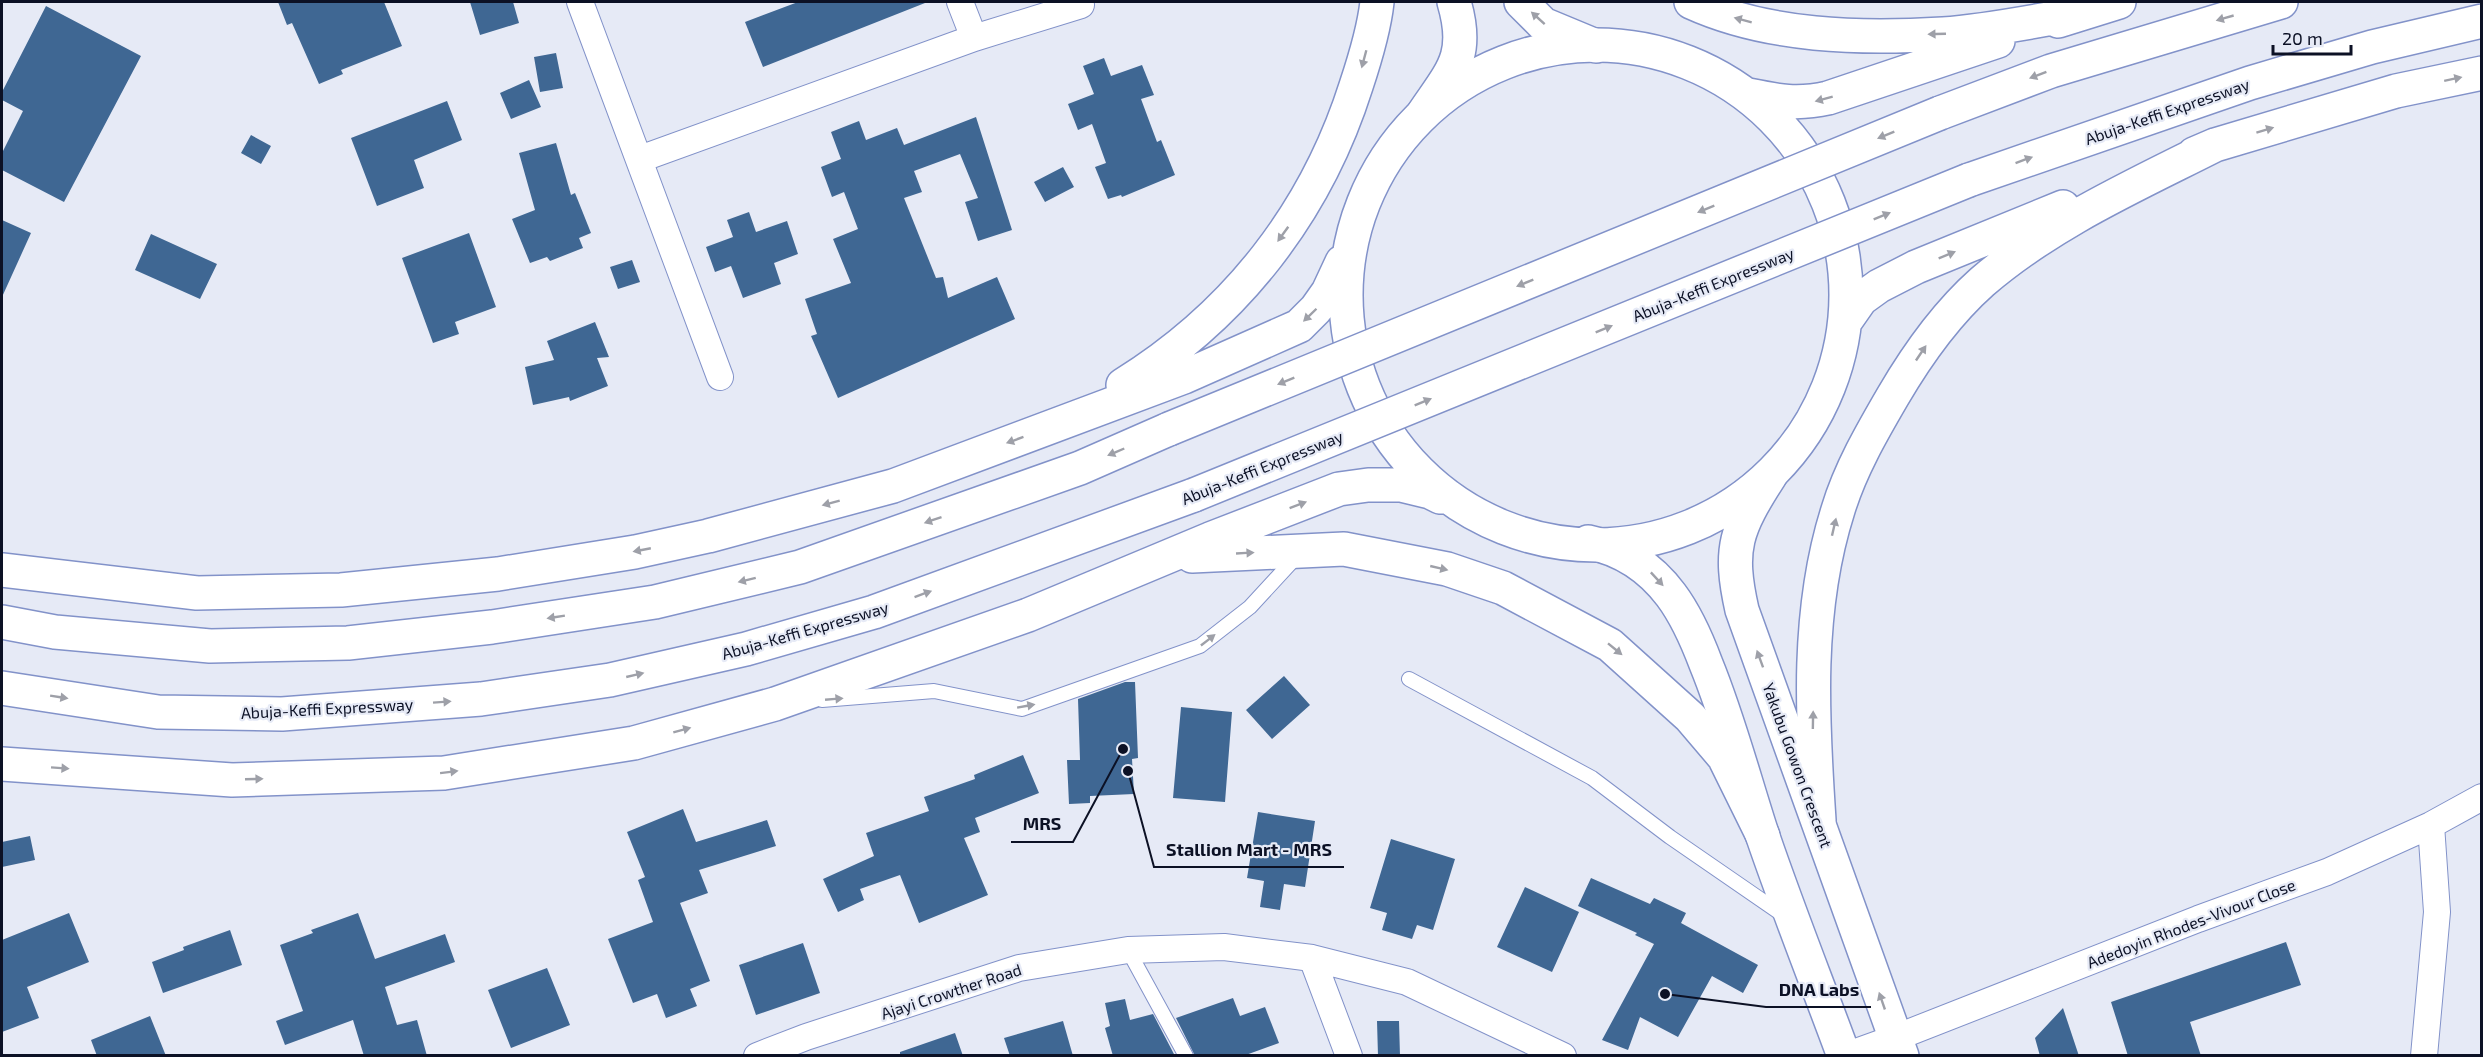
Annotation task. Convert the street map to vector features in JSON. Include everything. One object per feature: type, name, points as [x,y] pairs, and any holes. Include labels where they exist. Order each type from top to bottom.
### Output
[{"type":"main road","points":[[1063,423],[1160,362],[1236,295],[1262,264],[1291,224],[1320,176],[1343,128],[1362,68],[1376,15],[1377,2]]},
{"type":"main road","points":[[1423,114],[1459,56],[1461,38],[1454,2]]},
{"type":"main road","points":[[1521,2],[1543,24],[1596,46]]},
{"type":"main road","points":[[1691,2],[1712,11],[1752,22],[1802,31],[1862,35],[1944,34],[2078,14]]},
{"type":"main road","points":[[1745,94],[1787,104],[1828,99],[2119,2]]},
{"type":"main road","points":[[2,622],[54,632],[210,646],[348,643],[492,627],[655,602],[800,567],[1080,468],[1169,429],[1940,113],[2051,71],[2281,2]]},
{"type":"main road","name":"Abuja-Keffi Expressway","points":[[2,688],[158,712],[282,714],[481,699],[610,680],[746,649],[874,612],[1194,495],[1969,180],[2250,83],[2372,47],[2481,21]]},
{"type":"main road","points":[[2,570],[197,593],[341,590],[498,574],[634,552],[708,536],[893,486],[1184,377],[1299,326],[1316,309],[1328,292],[1349,247],[1359,210],[1376,175],[1397,143],[1423,114],[1452,90],[1485,71],[1521,57],[1558,49],[1596,46],[1636,48],[1674,58],[1711,74],[1745,94],[1778,122],[1805,156],[1826,193],[1840,234],[1847,276],[1847,319],[1839,361],[1824,400],[1803,437],[1770,476],[1724,511],[1694,526],[1662,537],[1629,544],[1588,543]]},
{"type":"main road","points":[[1847,319],[1861,299],[1879,286],[1916,267],[2216,145],[2396,91],[2481,72]]},
{"type":"main road","points":[[1819,820],[1813,726],[1815,628],[1823,575],[1838,510],[1866,443],[1900,384],[1933,335],[1981,283],[2074,216],[2216,145]]},
{"type":"main road","points":[[1349,247],[1345,300],[1347,333],[1357,375],[1374,415],[1398,451],[1427,482],[1462,508]]},
{"type":"main road","name":"Yakubu Gowon Crescent","points":[[1770,476],[1740,528],[1734,553],[1736,582],[1742,610],[1819,820],[1898,1047]]},
{"type":"main road","points":[[2,764],[232,780],[444,773],[634,743],[775,704],[1028,615],[1339,489],[1368,485],[1401,485],[1430,492],[1462,508],[1526,533],[1606,546],[1638,562],[1655,575],[1672,597],[1694,635],[1718,694],[1763,836],[1844,1056]]},
{"type":"main road","points":[[1166,558],[1344,549],[1447,569],[1503,588],[1610,645],[1690,717],[1724,757],[1763,836]]},
{"type":"street","points":[[580,2],[720,377]]},
{"type":"street","points":[[960,2],[974,38]]},
{"type":"street","points":[[640,159],[974,38],[1081,4]]},
{"type":"street","name":"Adedoyin Rhodes-Vivour Close","points":[[1844,1056],[1898,1047],[2198,919],[2327,872],[2431,825],[2481,797]]},
{"type":"street","points":[[2424,1056],[2437,912],[2431,825]]},
{"type":"street","name":"Ajayi Crowther Road","points":[[757,1056],[809,1046],[1019,968],[1128,950],[1224,947],[1312,958],[1407,982],[1563,1056]]},
{"type":"street","points":[[1312,958],[1349,1056]]},
{"type":"lane","points":[[775,704],[934,691],[1022,709],[1200,646],[1250,607],[1303,551]]},
{"type":"lane","points":[[1409,679],[1592,778],[1670,837],[1795,924]]},
{"type":"lane","points":[[1128,950],[1186,1056]]},
{"type":"building","points":[[278,2],[384,2],[402,46],[341,70],[343,74],[319,84],[292,23],[287,25]]},
{"type":"building","points":[[470,2],[513,2],[519,23],[480,35]]},
{"type":"building","points":[[798,2],[925,3],[763,67],[745,22]]},
{"type":"building","points":[[46,6],[141,56],[64,202],[2,170],[2,153],[23,111],[2,100],[2,92]]},
{"type":"building","points":[[556,53],[563,88],[540,92],[534,57]]},
{"type":"building","points":[[1104,58],[1111,76],[1142,65],[1154,95],[1141,99],[1157,142],[1161,140],[1175,175],[1122,197],[1121,195],[1108,199],[1095,167],[1106,163],[1092,124],[1078,130],[1068,104],[1094,94],[1083,66]]},
{"type":"building","points":[[529,80],[541,107],[511,119],[500,93]]},
{"type":"building","points":[[447,101],[462,140],[414,160],[424,188],[377,206],[351,138]]},
{"type":"building","points":[[976,117],[1012,230],[978,241],[965,202],[978,198],[960,154],[914,171],[922,192],[904,198],[936,278],[943,277],[948,298],[997,277],[1015,319],[838,398],[811,336],[817,334],[805,299],[851,283],[833,239],[858,229],[844,192],[832,197],[821,167],[841,159],[831,132],[859,121],[866,140],[897,128],[904,145]]},
{"type":"building","points":[[251,135],[271,146],[261,164],[241,153]]},
{"type":"building","points":[[556,143],[571,195],[575,193],[591,233],[579,238],[583,248],[550,261],[547,257],[530,263],[512,219],[535,210],[519,153]]},
{"type":"building","points":[[1063,167],[1074,187],[1045,202],[1034,182]]},
{"type":"building","points":[[749,212],[756,232],[787,221],[798,254],[774,263],[781,284],[743,298],[731,266],[715,272],[706,247],[733,237],[727,220]]},
{"type":"building","points":[[2,220],[31,233],[2,297]]},
{"type":"building","points":[[469,233],[496,307],[455,322],[459,334],[433,343],[402,258]]},
{"type":"building","points":[[151,234],[217,264],[200,299],[135,270]]},
{"type":"building","points":[[632,260],[640,282],[618,289],[610,267]]},
{"type":"building","points":[[595,322],[609,357],[597,358],[608,386],[570,401],[569,397],[533,405],[525,367],[554,360],[547,341]]},
{"type":"building","points":[[1284,676],[1310,705],[1272,739],[1246,710]]},
{"type":"building","points":[[1125,682],[1135,682],[1138,758],[1132,759],[1134,794],[1090,796],[1090,803],[1069,804],[1067,760],[1080,760],[1078,699]]},
{"type":"building","points":[[1181,707],[1232,712],[1225,802],[1173,798]]},
{"type":"building","points":[[1023,755],[1039,793],[975,818],[980,832],[964,838],[988,895],[919,923],[900,875],[860,889],[864,900],[838,912],[823,879],[874,856],[866,833],[929,811],[924,797],[975,779],[974,775]]},
{"type":"building","points":[[683,809],[696,842],[767,820],[776,846],[699,870],[708,893],[680,903],[710,981],[690,989],[697,1006],[666,1018],[657,994],[633,1003],[608,939],[653,922],[638,880],[645,877],[627,832]]},
{"type":"building","points":[[1258,812],[1315,821],[1305,887],[1284,884],[1280,910],[1260,907],[1264,881],[1247,878]]},
{"type":"building","points":[[30,836],[35,860],[2,867],[2,842]]},
{"type":"building","points":[[1391,839],[1455,859],[1433,930],[1417,925],[1412,939],[1382,930],[1387,913],[1370,908]]},
{"type":"building","points":[[1591,878],[1650,904],[1654,898],[1686,913],[1681,923],[1758,965],[1743,993],[1712,976],[1678,1037],[1640,1017],[1628,1050],[1602,1040],[1654,944],[1635,935],[1637,933],[1578,906]]},
{"type":"building","points":[[1525,887],[1579,912],[1552,972],[1497,947]]},
{"type":"building","points":[[69,913],[89,962],[27,987],[39,1018],[2,1032],[2,940]]},
{"type":"building","points":[[358,913],[375,959],[445,934],[455,962],[385,987],[397,1025],[417,1020],[427,1056],[364,1056],[353,1020],[285,1045],[276,1021],[303,1011],[280,945],[313,933],[311,930]]},
{"type":"building","points":[[230,930],[242,965],[163,993],[152,962],[184,950],[183,947]]},
{"type":"building","points":[[2286,942],[2301,985],[2190,1022],[2201,1056],[2128,1056],[2111,1002]]},
{"type":"building","points":[[803,943],[820,993],[756,1015],[739,965]]},
{"type":"building","points":[[547,968],[570,1025],[511,1048],[488,990]]},
{"type":"building","points":[[1233,998],[1240,1016],[1265,1007],[1279,1043],[1243,1056],[1195,1056],[1176,1018]]},
{"type":"building","points":[[1125,999],[1130,1020],[1153,1014],[1175,1056],[1113,1056],[1105,1028],[1110,1026],[1105,1003]]},
{"type":"building","points":[[2063,1008],[2079,1056],[2040,1056],[2035,1038]]},
{"type":"building","points":[[150,1016],[166,1056],[97,1056],[91,1040]]},
{"type":"building","points":[[1063,1021],[1073,1056],[1010,1056],[1004,1038]]},
{"type":"building","points":[[1377,1021],[1399,1021],[1400,1056],[1378,1056]]},
{"type":"building","points":[[955,1033],[963,1056],[900,1056],[900,1052]]},
{"type":"place","name":"MRS","points":[[1123,749]]},
{"type":"place","name":"Stallion Mart - MRS","points":[[1128,771]]},
{"type":"place","name":"DNA Labs","points":[[1665,994]]}]
